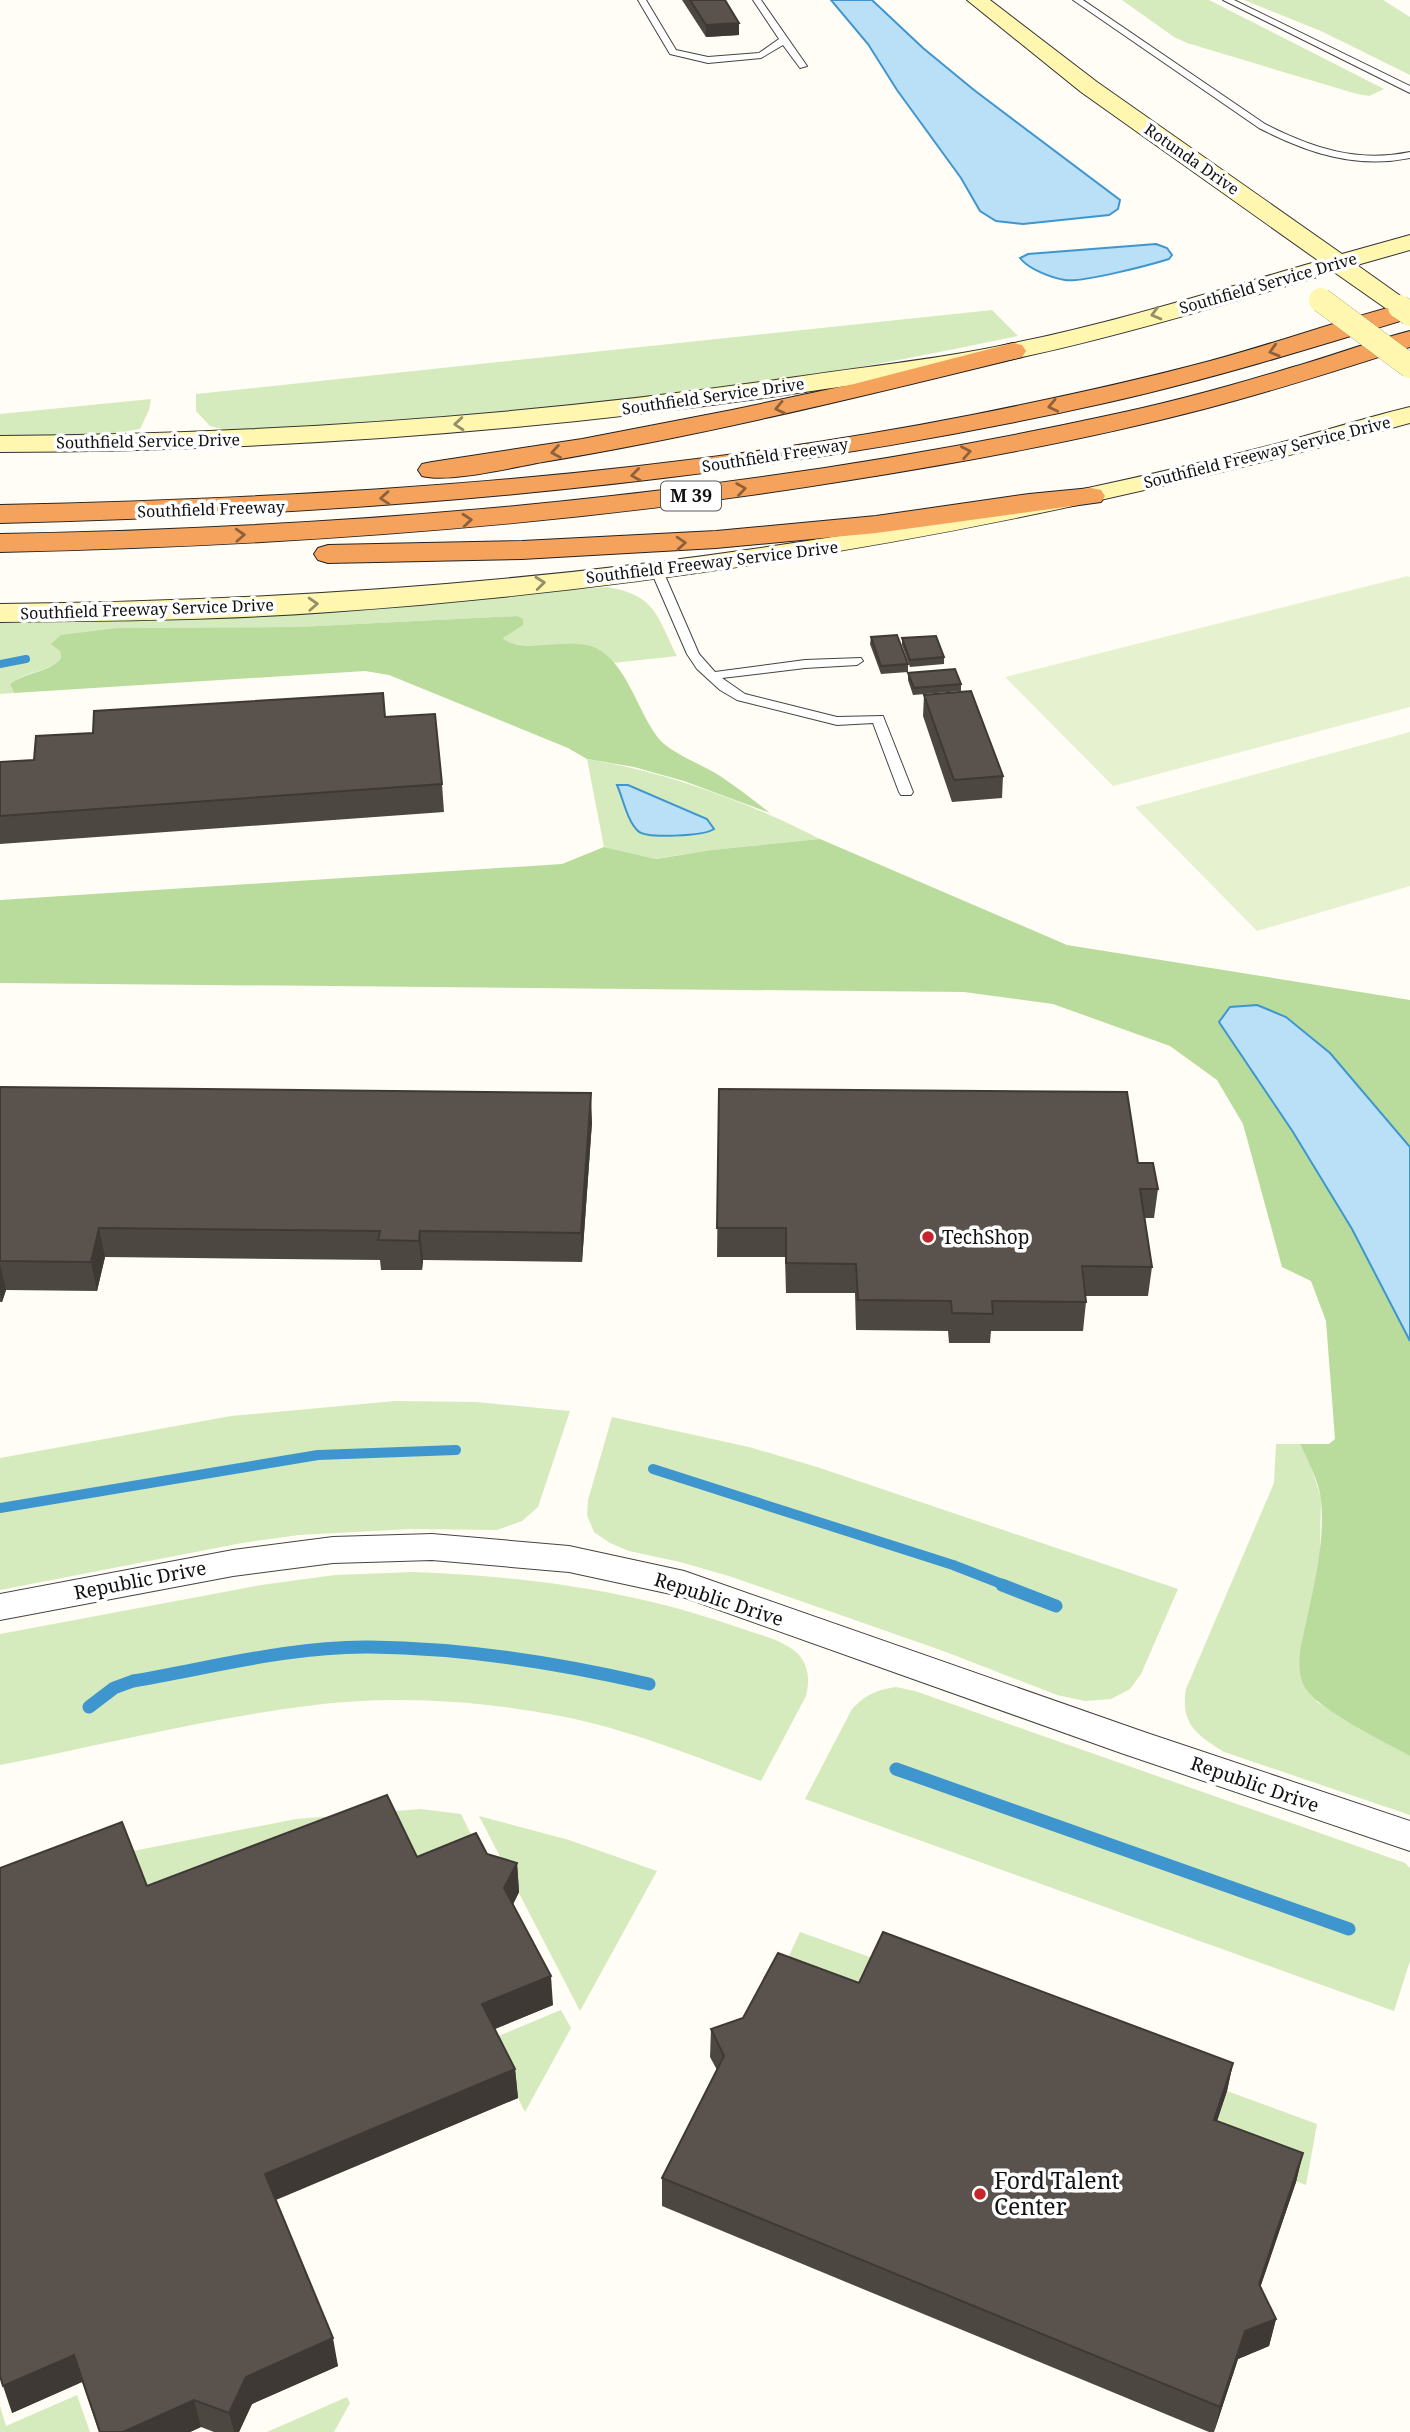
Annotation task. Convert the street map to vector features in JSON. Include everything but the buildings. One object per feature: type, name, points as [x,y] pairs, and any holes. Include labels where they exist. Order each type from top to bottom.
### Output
[{"type":"highway","name":"Southfield Freeway","points":[[0,514],[290,506],[534,486],[755,459],[895,436],[1104,395],[1224,366],[1410,312]]},
{"type":"highway","name":"Southfield Freeway","points":[[0,542],[182,538],[383,526],[553,512],[783,483],[1026,441],[1169,409],[1238,392],[1410,339]]},
{"type":"highway","points":[[0,498],[260,488],[398,475],[516,459],[834,396],[1013,351]]},
{"type":"highway","points":[[0,557],[378,554],[631,547],[848,528],[1038,499],[1091,496]]},
{"type":"main road","name":"Rotunda Drive","points":[[977,0],[1089,87],[1410,312]]},
{"type":"main road","name":"Southfield Service Drive","points":[[0,444],[180,442],[281,437],[556,416],[760,391],[1013,351],[1410,243]]},
{"type":"main road","points":[[1241,291],[1277,290],[1301,293],[1321,300],[1410,366]]},
{"type":"main road","name":"Southfield Freeway Service Drive","points":[[0,613],[330,603],[657,571],[860,543],[1091,496],[1258,457],[1410,415]]},
{"type":"street","name":"Republic Drive","points":[[0,1607],[233,1563],[333,1550],[432,1547],[569,1559],[684,1584],[1134,1744],[1410,1836]]},
{"type":"lane","points":[[642,0],[673,52],[708,60],[761,55],[784,40]]},
{"type":"lane","points":[[757,0],[803,66]]},
{"type":"lane","points":[[1077,0],[1262,126],[1289,141],[1331,155],[1361,159],[1410,155]]},
{"type":"lane","points":[[1227,0],[1410,90]]},
{"type":"lane","points":[[657,571],[689,645],[701,666],[712,676],[741,697],[837,721],[878,719],[906,792]]},
{"type":"lane","points":[[712,676],[804,664],[858,662]]},
{"type":"green space","points":[[1122,0],[1209,0],[1384,89],[1369,96],[1357,94],[1187,43],[1174,37]]},
{"type":"green space","points":[[1244,0],[1383,0],[1410,17],[1410,75],[1321,31]]},
{"type":"green space","points":[[992,310],[1018,336],[842,370],[715,389],[508,411],[231,431],[210,426],[196,411],[196,394]]},
{"type":"green space","points":[[151,399],[140,429],[111,434],[0,436],[0,414]]},
{"type":"green space","points":[[1408,576],[1410,707],[1113,786],[1005,677]]},
{"type":"green space","points":[[607,587],[636,596],[645,602],[659,619],[677,656],[613,663],[598,649],[508,644],[503,638],[517,616],[298,627],[117,628],[60,651],[61,658],[56,663],[10,684],[14,693],[0,694],[0,622],[255,615]]},
{"type":"green space","points":[[517,616],[523,619],[523,625],[503,638],[520,645],[585,645],[607,655],[624,677],[659,739],[680,755],[723,778],[770,813],[684,781],[634,767],[587,759],[568,748],[389,675],[365,671],[14,693],[10,684],[56,663],[61,658],[60,651],[51,644],[61,635],[117,628],[298,627]]},
{"type":"green space","points":[[1410,732],[1410,886],[1257,931],[1135,807]]},
{"type":"green space","points":[[587,759],[677,780],[764,812],[820,839],[711,850],[655,859],[604,847]]},
{"type":"green space","points":[[820,839],[1067,945],[1410,1000],[1410,1756],[1335,1714],[1310,1694],[1303,1684],[1300,1652],[1316,1576],[1322,1519],[1318,1486],[1300,1444],[1329,1444],[1335,1439],[1326,1321],[1311,1281],[1282,1267],[1243,1124],[1217,1080],[1170,1046],[1053,1004],[964,992],[0,983],[0,900],[562,864],[604,847],[656,859],[711,850]]},
{"type":"green space","points":[[395,1401],[476,1402],[570,1411],[538,1507],[522,1521],[497,1530],[411,1529],[299,1535],[242,1543],[0,1590],[0,1458],[231,1416]]},
{"type":"green space","points":[[612,1417],[749,1447],[817,1467],[1178,1589],[1141,1674],[1130,1689],[1111,1699],[1085,1701],[1057,1695],[946,1652],[732,1577],[629,1551],[610,1543],[594,1532],[587,1515],[588,1500]]},
{"type":"green space","points":[[1276,1444],[1300,1444],[1311,1466],[1321,1498],[1317,1702],[1410,1756],[1410,1815],[1224,1752],[1199,1734],[1188,1720],[1186,1689],[1274,1483]]},
{"type":"green space","points":[[413,1572],[537,1581],[618,1594],[697,1614],[790,1647],[804,1662],[808,1684],[806,1696],[761,1781],[608,1727],[555,1715],[462,1703],[400,1700],[338,1703],[268,1711],[0,1765],[0,1634],[261,1585],[335,1575]]},
{"type":"green space","points":[[896,1687],[915,1691],[1405,1863],[1410,1868],[1410,1961],[1394,2011],[805,1799],[852,1709],[871,1694]]},
{"type":"green space","points":[[421,1809],[461,1814],[484,1861],[153,1915],[128,1852],[296,1819]]},
{"type":"green space","points":[[479,1816],[569,1840],[657,1871],[580,2011]]},
{"type":"green space","points":[[800,1932],[881,1961],[857,2012],[777,1982]]},
{"type":"green space","points":[[561,2010],[571,2028],[525,2112],[489,2040]]},
{"type":"green space","points":[[1227,2091],[1317,2124],[1306,2185],[1208,2148]]},
{"type":"green space","points":[[77,2395],[90,2432],[0,2432],[0,2406],[6,2426]]},
{"type":"green space","points":[[347,2397],[350,2403],[334,2432],[267,2432]]},
{"type":"water","points":[[831,0],[872,0],[923,48],[974,90],[1120,200],[1118,209],[1109,215],[1023,224],[996,221],[980,211],[961,178],[897,90],[868,44]]},
{"type":"water","points":[[1156,244],[1167,248],[1172,255],[1169,259],[1085,279],[1060,279],[1029,266],[1020,258],[1028,254]]},
{"type":"water","points":[[617,785],[628,785],[707,819],[714,829],[675,836],[638,831],[631,821]]},
{"type":"water","points":[[1257,1005],[1286,1017],[1330,1053],[1410,1147],[1410,1341],[1352,1229],[1293,1132],[1219,1022],[1230,1007]]},
{"type":"waterway","points":[[0,664],[26,659]]},
{"type":"waterway","points":[[0,1508],[318,1455],[456,1450]]},
{"type":"waterway","points":[[653,1469],[953,1565],[1007,1586]]},
{"type":"waterway","points":[[1002,1585],[1056,1606]]},
{"type":"waterway","points":[[89,1707],[114,1688],[133,1681],[281,1654],[340,1648],[405,1648],[475,1654],[546,1663],[649,1684]]},
{"type":"waterway","points":[[896,1769],[1349,1929]]},
{"type":"place","name":"TechShop","points":[[928,1237]]},
{"type":"place","name":"Ford Talent Center","points":[[980,2194]]}]
